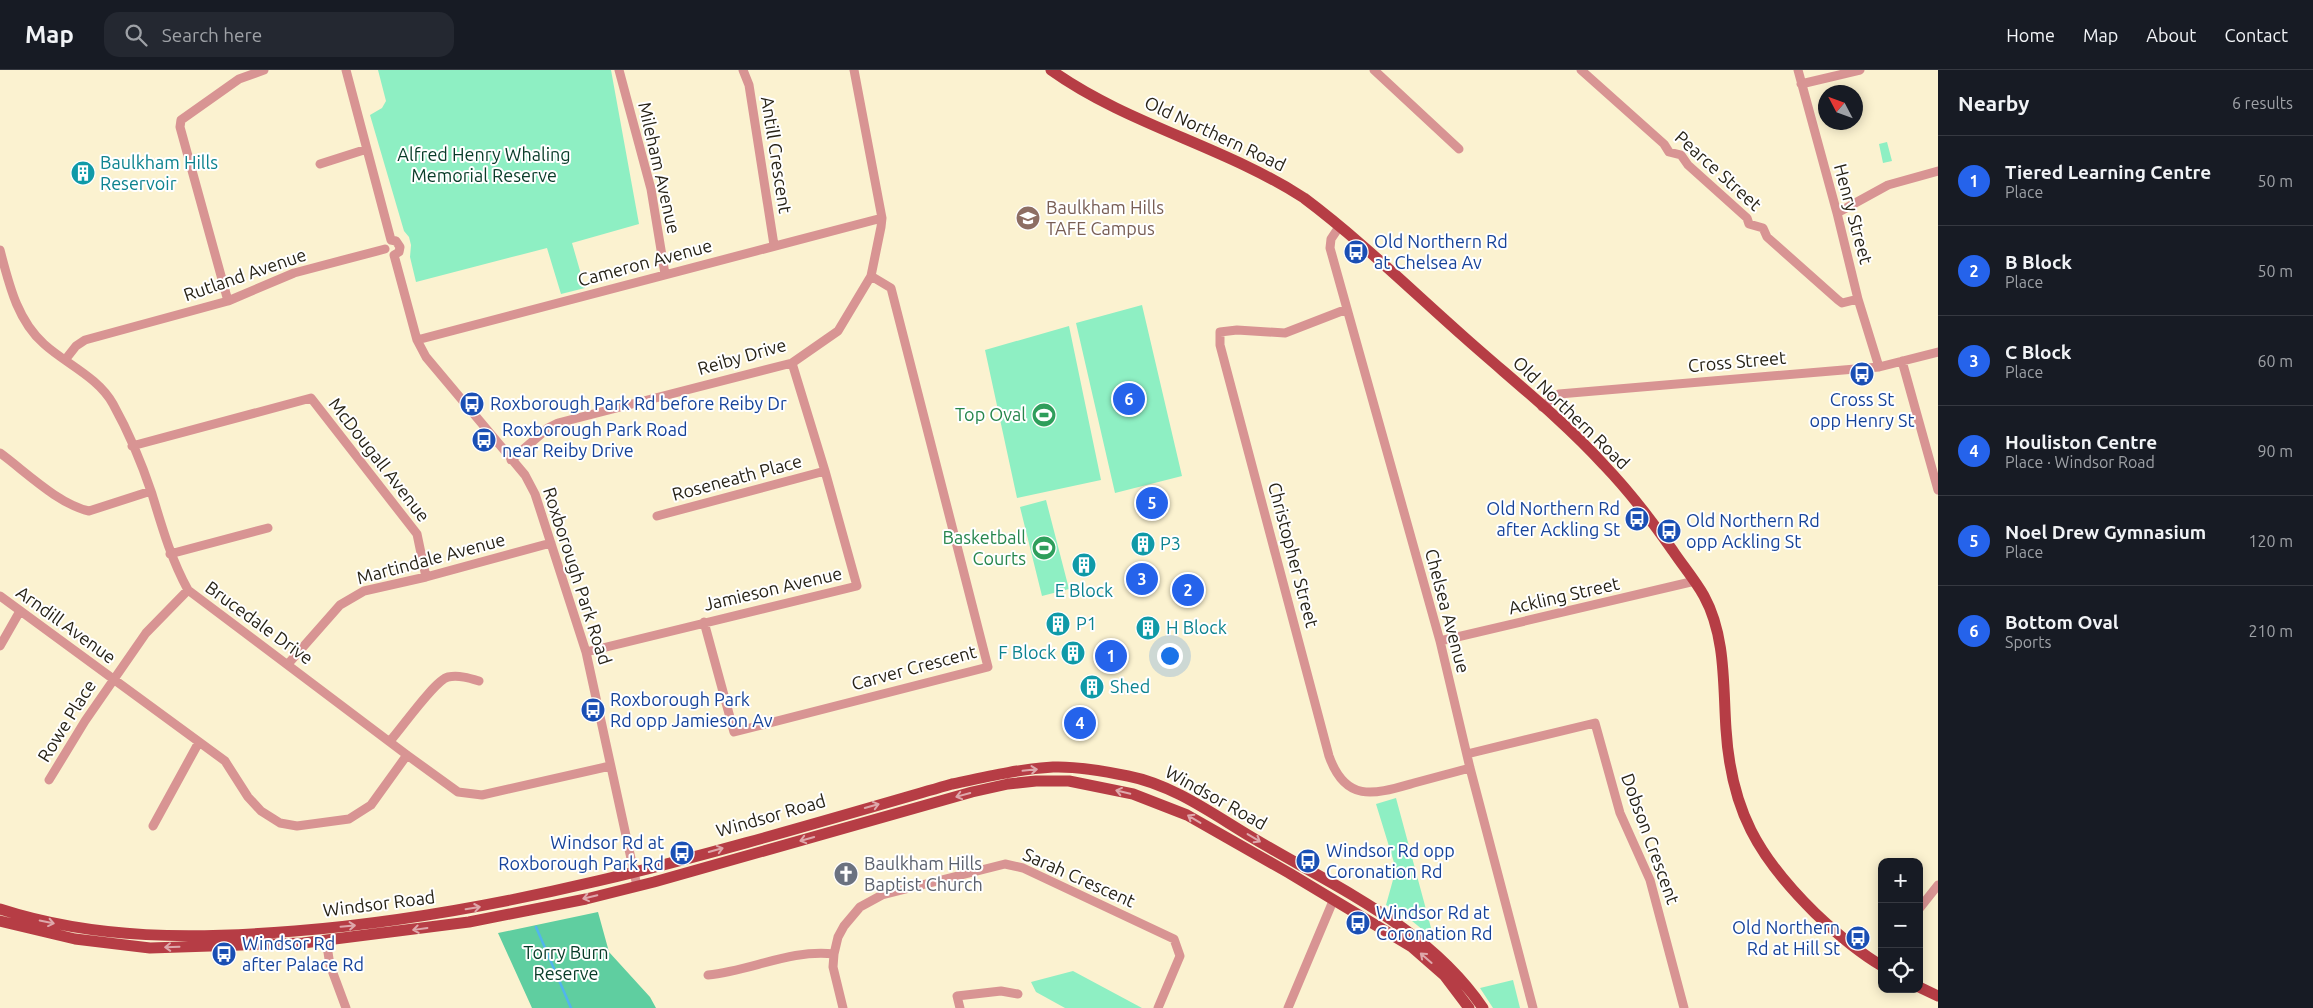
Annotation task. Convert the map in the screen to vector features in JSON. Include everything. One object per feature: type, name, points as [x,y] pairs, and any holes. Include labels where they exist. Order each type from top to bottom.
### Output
[{"type":"main road","name":"Old Northern Road","points":[[1051,70],[1109,104],[1263,173],[1304,198],[1339,226],[1605,465],[1660,533],[1695,581],[1708,606],[1717,630],[1727,752],[1733,781],[1748,827],[1759,848],[1791,890],[1837,933],[1878,961]]},
{"type":"main road","name":"Windsor Road","points":[[0,909],[27,918],[64,926],[113,933],[200,937],[373,924],[497,905],[635,872],[952,784],[1012,772],[1054,767],[1088,769],[1130,776],[1161,786],[1197,804],[1384,914],[1422,941],[1464,983],[1483,1008]]},
{"type":"main road","name":"Windsor Road","points":[[0,921],[75,939],[150,948],[303,943],[469,922],[637,886],[972,792],[1036,780],[1069,781],[1133,794],[1187,815],[1290,873],[1333,901],[1399,938],[1424,956],[1444,974],[1469,1008]]},
{"type":"main road","points":[[1333,901],[1340,888]]},
{"type":"main road","points":[[1923,989],[1938,996]]},
{"type":"street","points":[[228,301],[180,127],[181,120],[239,80],[264,70]]},
{"type":"street","points":[[346,70],[392,240],[398,243],[400,247],[399,252],[394,255],[388,254],[385,249],[386,244],[392,240]]},
{"type":"street","name":"Mileham Avenue","points":[[619,70],[650,189],[665,274]]},
{"type":"street","name":"Antill Crescent","points":[[743,70],[749,86],[774,245]]},
{"type":"street","name":"Reiby Drive","points":[[511,460],[548,428],[558,423],[792,363],[838,331],[871,276],[882,218],[854,70]]},
{"type":"street","points":[[1374,70],[1459,149]]},
{"type":"street","name":"Pearce Street","points":[[1581,70],[1664,144],[1669,152],[1681,155],[1688,165],[1747,218],[1749,224],[1763,228],[1767,237],[1838,300],[1842,303],[1858,299]]},
{"type":"street","name":"Henry Street","points":[[1798,70],[1858,299],[1879,367]]},
{"type":"street","points":[[1801,84],[1860,70]]},
{"type":"street","points":[[320,164],[367,149]]},
{"type":"street","points":[[1837,214],[1888,185],[1938,171]]},
{"type":"street","name":"Cameron Avenue","points":[[417,340],[882,218]]},
{"type":"street","name":"Chelsea Avenue","points":[[1339,226],[1331,239],[1330,248],[1440,641],[1470,768],[1533,1008]]},
{"type":"street","name":"Rutland Avenue","points":[[65,360],[76,346],[85,340],[228,301],[294,273],[385,249]]},
{"type":"street","name":"Brucedale Drive","points":[[0,250],[17,306],[31,331],[44,345],[100,388],[118,414],[151,491],[170,554],[188,590],[458,792],[473,795],[505,790],[610,766]]},
{"type":"street","name":"Roxborough Park Road","points":[[394,255],[417,340],[431,365],[531,485],[562,570],[586,652],[637,886]]},
{"type":"street","name":"Carver Crescent","points":[[704,622],[734,732],[988,667],[891,288],[871,276]]},
{"type":"street","name":"Christopher Street","points":[[1346,309],[1285,332],[1237,330],[1220,332],[1220,345],[1329,756],[1334,769],[1347,785],[1372,794],[1470,768]]},
{"type":"street","name":"Cross Street","points":[[1542,407],[1554,397],[1564,394],[1879,367],[1938,352]]},
{"type":"street","points":[[1902,361],[1938,490]]},
{"type":"street","name":"Jamieson Avenue","points":[[586,652],[857,586],[792,363]]},
{"type":"street","name":"McDougall Avenue","points":[[132,446],[311,398],[417,534],[426,577]]},
{"type":"street","points":[[0,453],[64,501],[89,511],[151,491]]},
{"type":"street","name":"Roseneath Place","points":[[657,516],[825,471]]},
{"type":"street","points":[[170,554],[268,528]]},
{"type":"street","name":"Martindale Avenue","points":[[288,664],[340,605],[364,590],[426,577],[551,543]]},
{"type":"street","name":"Ackling Street","points":[[1440,641],[1695,581]]},
{"type":"street","name":"Rowe Place","points":[[49,780],[113,679],[146,633],[188,590]]},
{"type":"street","name":"Arndill Avenue","points":[[0,596],[225,761],[248,797],[261,811],[280,823],[297,826],[349,819],[371,805],[407,755]]},
{"type":"street","points":[[0,646],[20,611]]},
{"type":"street","points":[[390,741],[432,689],[446,677],[460,676],[479,681]]},
{"type":"street","name":"Dobson Crescent","points":[[1467,754],[1595,723],[1620,812],[1650,880],[1684,1008]]},
{"type":"street","points":[[152,826],[199,742]]},
{"type":"street","name":"Sarah Crescent","points":[[843,1008],[833,967],[834,954],[838,937],[844,926],[860,907],[871,900],[1005,864],[1014,865],[1174,939],[1180,956],[1158,1008]]},
{"type":"street","points":[[1923,904],[1938,885]]},
{"type":"street","points":[[1288,1008],[1333,901]]},
{"type":"street","points":[[326,940],[330,965],[346,1008]]},
{"type":"street","points":[[708,975],[729,973],[801,953],[834,954]]},
{"type":"street","points":[[960,1008],[957,996],[1002,991],[1018,994]]},
{"type":"green space","name":"Alfred Henry Whaling Memorial Reserve","points":[[378,70],[611,70],[639,224],[572,243],[585,288],[561,294],[547,248],[416,282],[410,257],[411,245],[409,237],[404,231],[370,115],[382,108],[386,101]]},
{"type":"green space","points":[[1887,142],[1892,161],[1883,163],[1879,144]]},
{"type":"green space","points":[[1142,305],[1182,476],[1115,493],[1076,323]]},
{"type":"green space","name":"Top Oval","points":[[1069,326],[1101,480],[1017,498],[985,350]]},
{"type":"green space","name":"Basketball Courts","points":[[1046,500],[1069,589],[1042,596],[1020,507]]},
{"type":"green space","points":[[1396,798],[1434,939],[1412,921],[1386,905],[1396,869],[1376,804]]},
{"type":"green space","name":"Torry Burn Reserve","points":[[598,912],[609,952],[650,997],[656,1008],[532,1008],[498,933]]},
{"type":"green space","points":[[1073,971],[1142,1008],[1065,1008],[1036,992],[1031,982]]},
{"type":"green space","points":[[1513,980],[1520,1008],[1493,1008],[1480,988]]},
{"type":"waterway","points":[[536,927],[571,1008]]},
{"type":"place","name":"Baulkham Hills Reservoir","points":[[83,173]]},
{"type":"place","name":"Baulkham Hills TAFE Campus","points":[[1028,218]]},
{"type":"place","name":"Old Northern Rd at Chelsea Av","points":[[1356,252]]},
{"type":"place","name":"Cross St opp Henry St","points":[[1862,374]]},
{"type":"place","name":"Bottom Oval","points":[[1129,399]]},
{"type":"place","name":"Roxborough Park Rd before Reiby Dr","points":[[472,404]]},
{"type":"place","name":"Top Oval","points":[[1044,415]]},
{"type":"place","name":"Roxborough Park Road near Reiby Drive","points":[[484,440]]},
{"type":"place","name":"Noel Drew Gymnasium","points":[[1152,503]]},
{"type":"place","name":"Old Northern Rd after Ackling St","points":[[1637,519]]},
{"type":"place","name":"Old Northern Rd opp Ackling St","points":[[1669,531]]},
{"type":"place","name":"P3","points":[[1143,544]]},
{"type":"place","name":"Basketball Courts","points":[[1044,548]]},
{"type":"place","name":"E Block","points":[[1084,565]]},
{"type":"place","name":"C Block","points":[[1142,579]]},
{"type":"place","name":"B Block","points":[[1188,590]]},
{"type":"place","name":"P1","points":[[1058,624]]},
{"type":"place","name":"H Block","points":[[1148,628]]},
{"type":"place","name":"F Block","points":[[1073,653]]},
{"type":"place","name":"Tiered Learning Centre","points":[[1111,656]]},
{"type":"place","name":"Shed","points":[[1092,687]]},
{"type":"place","name":"Roxborough Park Rd opp Jamieson Av","points":[[593,710]]},
{"type":"place","name":"Houliston Centre","points":[[1080,723]]},
{"type":"place","name":"Windsor Rd at Roxborough Park Rd","points":[[682,853]]},
{"type":"place","name":"Windsor Rd opp Coronation Rd","points":[[1308,861]]},
{"type":"place","name":"Baulkham Hills Baptist Church","points":[[846,874]]},
{"type":"place","name":"Windsor Rd at Coronation Rd","points":[[1358,923]]},
{"type":"place","name":"Old Northern Rd at Hill St","points":[[1858,938]]},
{"type":"place","name":"Windsor Rd after Palace Rd","points":[[224,954]]}]
